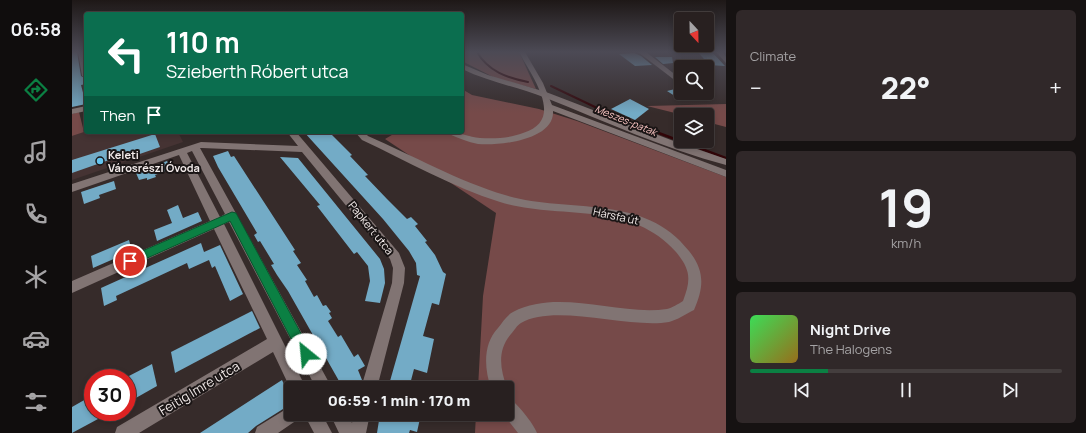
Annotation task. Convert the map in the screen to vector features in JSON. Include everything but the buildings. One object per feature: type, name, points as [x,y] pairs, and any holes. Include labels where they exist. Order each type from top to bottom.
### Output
[{"type":"street","points":[[477,72],[500,82],[543,94],[668,142],[726,162]]},
{"type":"street","points":[[457,134],[476,141],[488,142],[519,138],[539,129],[547,121],[549,115],[548,106],[532,72]]},
{"type":"street","points":[[548,106],[726,174]]},
{"type":"street","points":[[72,112],[84,109]]},
{"type":"street","name":"Papkert utca","points":[[293,134],[377,234],[395,257],[399,268],[398,283],[371,381]]},
{"type":"street","name":"Hársfa út","points":[[361,134],[365,138],[486,194],[534,205],[598,211],[636,219],[666,234],[675,243],[687,260],[696,280],[696,293],[692,302],[684,310],[670,315],[629,316],[562,308],[543,308],[520,315],[510,321],[502,330],[493,351],[493,365],[497,381]]},
{"type":"street","points":[[72,188],[194,147],[215,146],[305,149]]},
{"type":"street","points":[[194,147],[320,381]]},
{"type":"street","points":[[182,151],[294,381]]},
{"type":"street","points":[[72,287],[232,216]]},
{"type":"street","name":"Feitig Imre utca","points":[[123,433],[275,342]]},
{"type":"street","points":[[514,416],[530,433]]},
{"type":"street","points":[[263,433],[284,419]]},
{"type":"street","points":[[316,421],[324,433]]},
{"type":"street","points":[[342,421],[348,433]]},
{"type":"street","points":[[358,433],[361,421]]},
{"type":"shaded area","points":[[484,72],[528,72],[536,89],[495,78]]},
{"type":"shaded area","points":[[464,90],[472,95],[539,109],[577,121],[726,177],[726,433],[475,433],[476,421],[514,421],[514,381],[478,381],[483,296],[496,213],[385,139],[394,134],[464,134]]},
{"type":"shaded area","points":[[726,104],[726,127],[714,124],[714,108],[674,108],[674,113],[647,106]]},
{"type":"shaded area","points":[[79,112],[84,132],[72,136],[72,114]]},
{"type":"shaded area","name":"Keleti Városrészi Óvoda","points":[[84,132],[84,134],[179,134],[183,142],[72,180],[72,136]]},
{"type":"waterway","name":"Meszes-patak","points":[[498,72],[528,82]]},
{"type":"waterway","name":"Meszes-patak","points":[[551,86],[616,117]]},
{"type":"waterway","name":"Meszes-patak","points":[[613,116],[726,158]]},
{"type":"place","name":"Keleti Városrészi Óvoda","points":[[100,161]]},
{"type":"route","points":[[130,261],[232,216],[306,354]]}]
